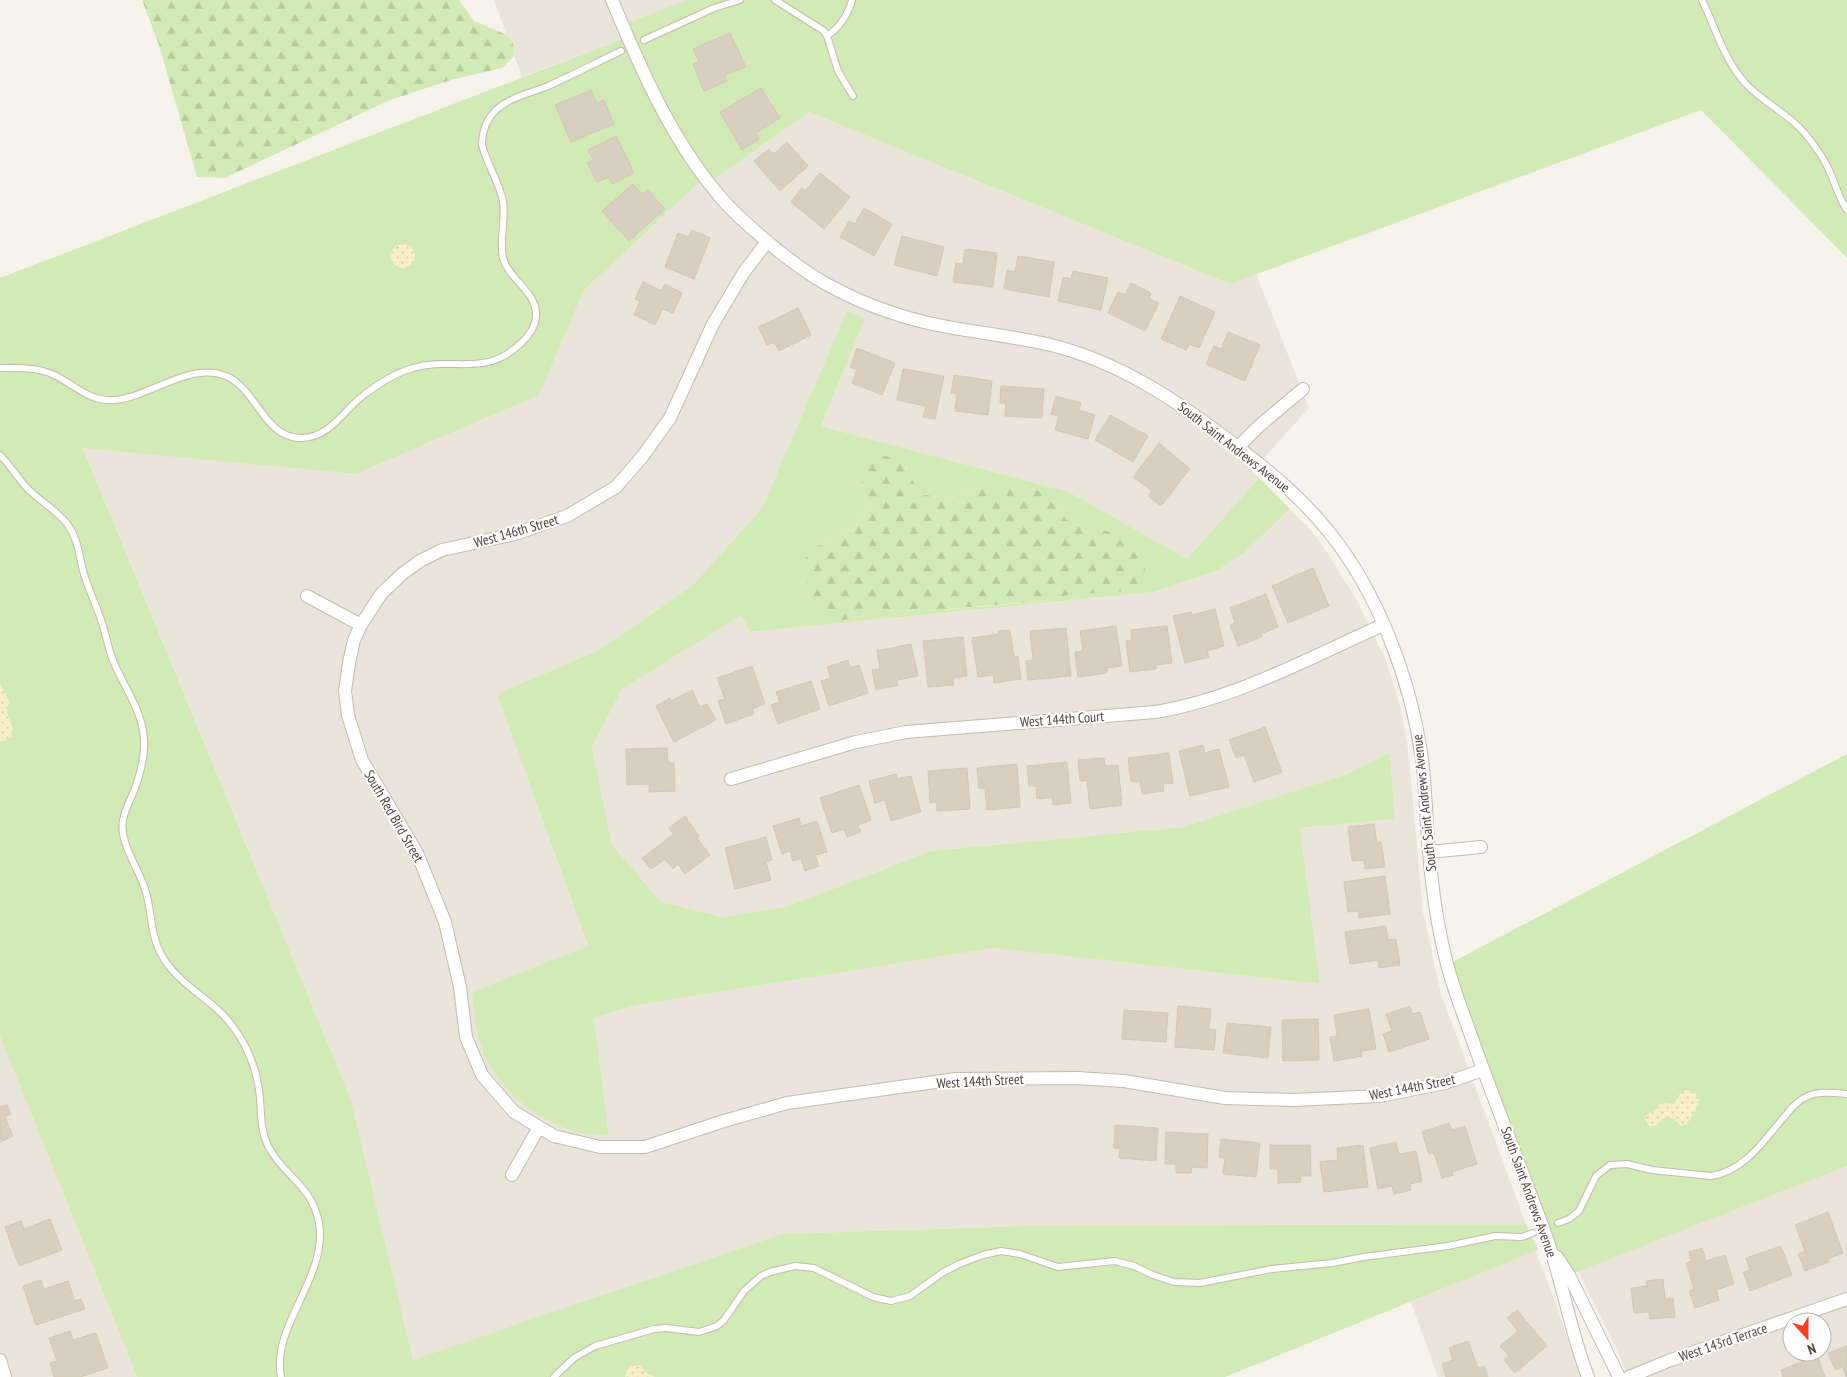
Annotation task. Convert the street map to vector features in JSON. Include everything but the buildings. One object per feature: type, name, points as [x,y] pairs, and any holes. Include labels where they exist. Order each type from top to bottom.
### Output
[{"type":"street","name":"South Saint Andrews Avenue","points":[[612,0],[657,99],[704,178],[732,210],[767,242],[811,275],[831,287],[872,306],[920,321],[1045,344],[1096,360],[1132,376],[1169,398],[1238,447],[1290,489],[1310,509],[1347,556],[1383,625],[1399,665],[1417,728],[1436,908],[1447,965],[1483,1070],[1549,1244],[1588,1377]]},
{"type":"street","name":"West 146th Street","points":[[361,625],[380,594],[420,561],[442,550],[515,534],[567,516],[616,487],[642,457],[670,418],[713,324],[744,272],[767,242]]},
{"type":"street","points":[[1238,447],[1259,426],[1303,389]]},
{"type":"street","points":[[307,596],[361,625]]},
{"type":"street","name":"South Red Bird Street","points":[[361,625],[354,640],[345,691],[348,715],[362,760],[417,853],[445,922],[460,987],[466,1037],[482,1076],[514,1112],[539,1126]]},
{"type":"street","name":"West 144th Court","points":[[731,780],[856,742],[906,732],[1155,712],[1180,708],[1212,699],[1254,683],[1383,625]]},
{"type":"street","points":[[1429,852],[1481,847]]},
{"type":"street","name":"West 144th Street","points":[[539,1126],[554,1136],[600,1147],[645,1147],[724,1121],[787,1104],[956,1079],[1077,1078],[1124,1081],[1225,1098],[1293,1100],[1380,1096],[1445,1083],[1483,1070]]},
{"type":"street","points":[[512,1175],[539,1126]]},
{"type":"street","points":[[1549,1244],[1569,1275],[1619,1377]]},
{"type":"street","name":"West 143rd Terrace","points":[[1629,1377],[1668,1361],[1847,1299]]},
{"type":"street","points":[[0,1360],[5,1377]]},
{"type":"lane","points":[[644,40],[714,8],[740,0]]},
{"type":"lane","points":[[775,0],[817,26],[827,36],[838,71],[853,96]]},
{"type":"lane","points":[[827,36],[836,30],[842,22],[852,0]]},
{"type":"lane","points":[[1702,0],[1733,69],[1757,94],[1796,123],[1807,136],[1828,168],[1847,210]]},
{"type":"lane","points":[[0,368],[40,370],[53,374],[88,396],[114,400],[140,395],[178,378],[197,373],[219,373],[239,383],[268,422],[278,430],[301,438],[309,437],[331,428],[368,392],[405,370],[429,364],[466,365],[493,361],[525,339],[533,329],[536,317],[530,295],[508,270],[503,258],[502,201],[482,145],[482,135],[491,116],[504,103],[576,73],[621,51]]},
{"type":"lane","points":[[0,455],[26,487],[67,523],[75,537],[83,572],[102,624],[112,660],[135,706],[143,729],[143,760],[136,787],[122,822],[127,846],[145,887],[156,943],[161,954],[174,972],[225,1018],[242,1041],[258,1087],[262,1124],[268,1146],[284,1167],[307,1191],[316,1210],[320,1228],[318,1253],[315,1266],[290,1324],[281,1352],[281,1377]]},
{"type":"lane","points":[[1558,1223],[1569,1219],[1578,1211],[1596,1176],[1610,1165],[1627,1164],[1671,1172],[1711,1176],[1721,1175],[1737,1167],[1757,1149],[1800,1100],[1815,1094],[1847,1094]]},
{"type":"lane","points":[[554,1377],[574,1358],[595,1346],[654,1329],[666,1328],[699,1332],[717,1326],[724,1320],[744,1291],[761,1276],[795,1266],[814,1268],[873,1298],[891,1301],[910,1296],[942,1273],[959,1264],[983,1255],[1001,1251],[1020,1254],[1058,1267],[1115,1261],[1134,1266],[1174,1282],[1200,1283],[1272,1269],[1332,1263],[1448,1246],[1495,1236],[1522,1237],[1533,1233]]},
{"type":"shaded area","points":[[494,0],[687,0],[624,25],[628,37],[522,77]]},
{"type":"shaded area","points":[[809,112],[1230,284],[1256,274],[1309,408],[1252,471],[1259,478],[1187,559],[1069,492],[821,426],[865,318],[847,312],[762,508],[693,585],[601,649],[497,694],[588,947],[472,992],[477,1030],[609,1136],[594,1018],[637,1005],[994,948],[1320,984],[1300,828],[1395,819],[1390,753],[1347,774],[1184,827],[931,851],[789,906],[722,917],[661,902],[612,845],[592,747],[622,689],[742,615],[749,632],[1154,592],[1218,570],[1245,552],[1290,509],[1308,527],[1327,552],[1356,599],[1385,658],[1401,709],[1408,749],[1423,912],[1441,994],[1526,1224],[1029,1226],[782,1234],[413,1361],[351,1100],[83,447],[356,474],[539,395],[584,290],[704,178],[709,183]]},
{"type":"shaded area","points":[[0,1036],[137,1377],[0,1377]]},
{"type":"shaded area","points":[[1847,1166],[1847,1377],[1628,1377],[1620,1356],[1578,1271]]},
{"type":"shaded area","points":[[1535,1250],[1581,1377],[1438,1377],[1411,1302]]},
{"type":"green space","points":[[142,0],[459,0],[474,21],[505,34],[513,42],[514,56],[502,68],[454,79],[390,100],[225,178],[197,177],[159,45]]},
{"type":"green space","points":[[687,0],[1847,0],[1847,258],[1701,110],[1230,284],[809,112],[709,183],[704,178],[584,290],[539,395],[356,474],[83,448],[351,1100],[413,1360],[782,1234],[1029,1226],[1526,1224],[1538,1250],[1225,1377],[137,1377],[0,1036],[0,278],[628,37],[623,25]]},
{"type":"green space","points":[[847,311],[865,318],[821,426],[1069,492],[1187,559],[1259,478],[1290,509],[1245,552],[1218,570],[1154,592],[749,632],[742,615],[622,689],[592,747],[612,845],[661,902],[722,917],[789,906],[931,851],[1184,827],[1347,774],[1390,753],[1395,819],[1300,828],[1320,984],[994,948],[637,1005],[594,1018],[609,1136],[567,1129],[541,1117],[518,1099],[498,1078],[484,1053],[477,1030],[472,992],[588,946],[497,694],[601,649],[693,585],[762,508]],"holes":[[[906,467],[912,482],[921,494],[949,499],[979,487],[1053,496],[1066,519],[1079,527],[1118,533],[1068,595],[1036,602],[965,608],[925,611],[883,610],[850,619],[814,548],[854,528],[868,507],[860,476]]]},
{"type":"green space","points":[[876,456],[893,458],[902,464],[921,494],[949,499],[979,487],[1043,491],[1053,496],[1066,519],[1080,527],[1118,533],[1135,542],[1146,554],[1145,571],[1139,587],[1127,591],[1068,595],[1036,602],[925,611],[883,610],[835,621],[811,602],[803,561],[814,548],[854,528],[868,507],[860,476],[861,463]]},
{"type":"green space","points":[[1847,754],[1847,1166],[1569,1275],[1550,1233],[1447,965]]},
{"type":"sand","points":[[403,244],[411,248],[415,256],[411,264],[403,268],[395,264],[391,256],[395,248]]},
{"type":"sand","points":[[0,684],[9,701],[7,712],[13,728],[11,737],[3,742],[0,741]]},
{"type":"sand","points":[[1688,1090],[1695,1093],[1699,1102],[1687,1124],[1681,1126],[1668,1117],[1655,1126],[1649,1126],[1645,1119],[1647,1115],[1658,1105],[1664,1103],[1674,1104],[1681,1092]]},
{"type":"sand","points":[[639,1365],[648,1374],[655,1377],[625,1377],[627,1369]]}]
